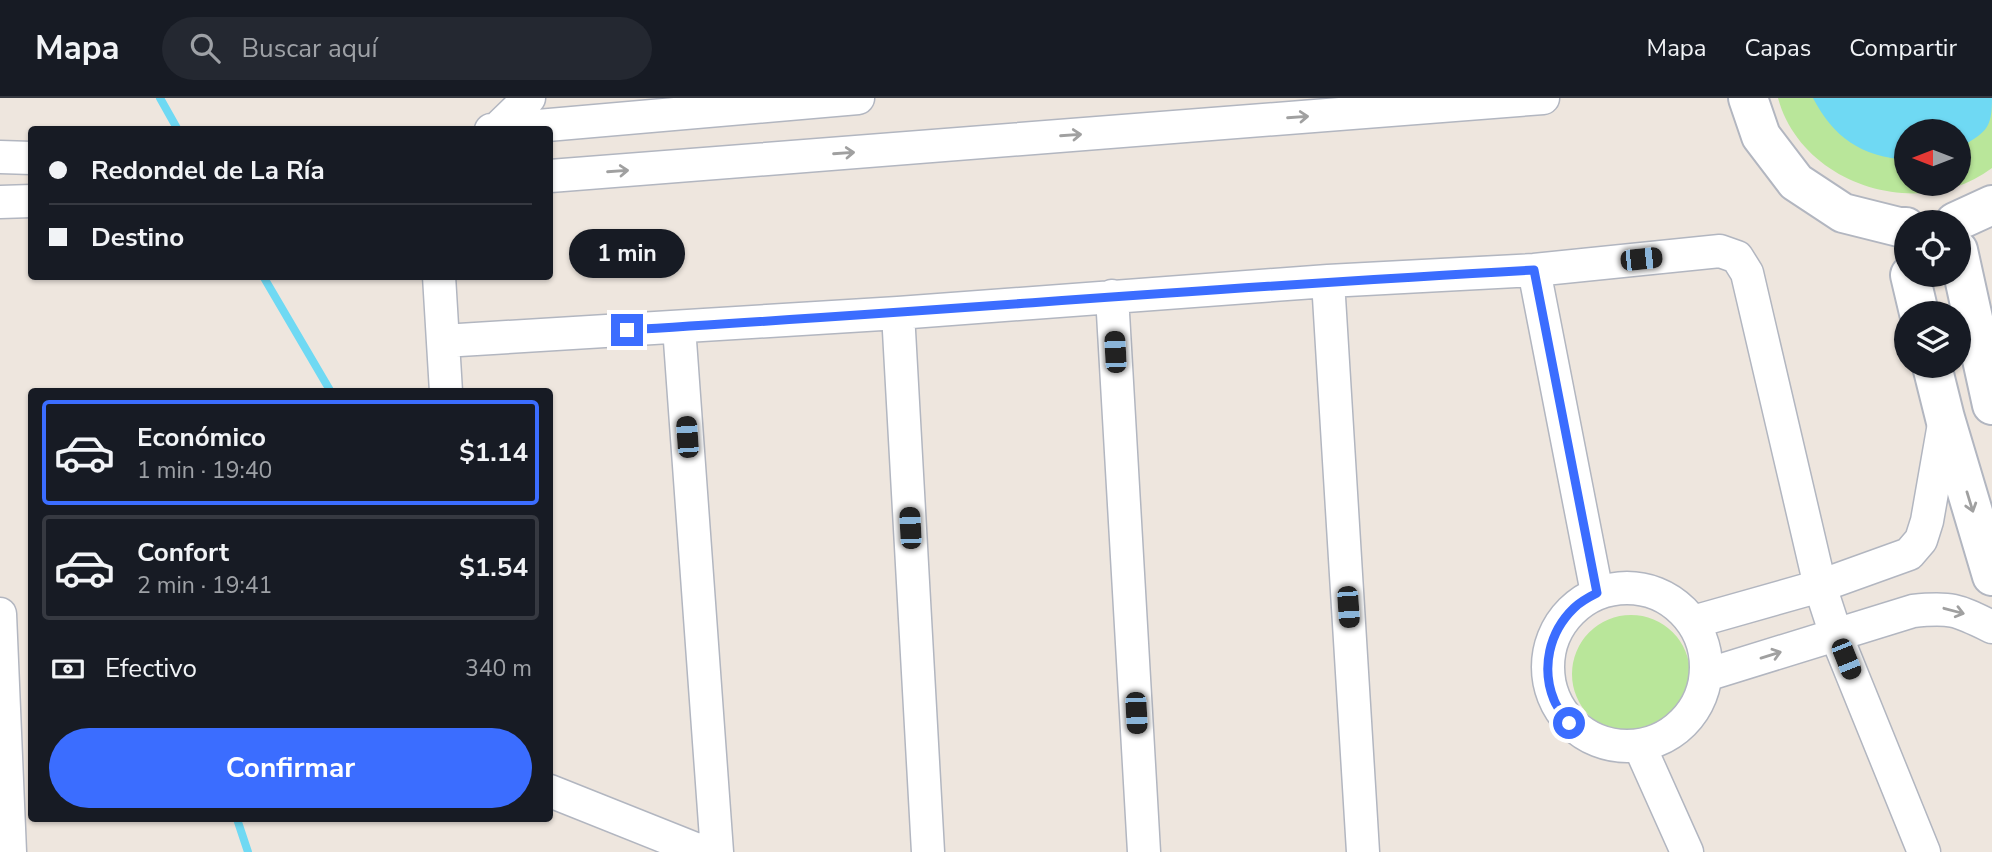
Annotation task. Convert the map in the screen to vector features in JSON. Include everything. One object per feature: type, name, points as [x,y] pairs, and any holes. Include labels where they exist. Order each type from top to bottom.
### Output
[{"type":"street","points":[[498,126],[529,98]]},
{"type":"street","points":[[520,126],[704,104],[858,98]]},
{"type":"street","points":[[553,176],[1543,98]]},
{"type":"street","points":[[1748,98],[1761,136],[1796,182],[1843,213],[1894,233]]},
{"type":"street","points":[[0,157],[28,158]]},
{"type":"street","points":[[0,202],[28,201]]},
{"type":"street","points":[[1971,215],[1992,205]]},
{"type":"street","points":[[443,341],[898,313],[1328,281],[1534,270],[1720,251],[1737,257],[1747,273],[1820,586],[1836,635],[1924,852]]},
{"type":"street","points":[[1534,270],[1597,593]]},
{"type":"street","points":[[439,280],[446,388]]},
{"type":"street","points":[[1328,281],[1363,852]]},
{"type":"street","points":[[1966,287],[1992,405]]},
{"type":"street","points":[[1112,296],[1144,852]]},
{"type":"street","points":[[898,313],[928,852]]},
{"type":"street","points":[[679,327],[717,852]]},
{"type":"street","points":[[1935,378],[1992,576]]},
{"type":"street","points":[[1693,622],[1820,586],[1909,554],[1921,540],[1927,521],[1945,418]]},
{"type":"street","points":[[1623,587],[1650,590],[1674,603],[1693,622],[1704,648],[1706,675],[1699,700],[1685,722],[1665,738],[1640,747],[1614,747],[1590,738],[1569,723],[1554,701],[1548,677],[1549,650],[1559,626],[1575,606],[1597,593],[1623,587]]},
{"type":"street","points":[[1706,675],[1913,611],[1945,607],[1992,627]]},
{"type":"street","points":[[0,614],[10,852]]},
{"type":"street","points":[[1640,747],[1686,852]]},
{"type":"street","points":[[553,792],[703,852]]},
{"type":"green space","points":[[1778,98],[1992,98],[1992,168],[1971,180],[1971,119],[1894,119],[1894,192],[1867,186],[1838,173],[1812,154],[1791,128]]},
{"type":"green space","points":[[1631,615],[1642,616],[1664,625],[1680,641],[1689,663],[1689,685],[1680,707],[1664,723],[1642,732],[1631,733],[1620,732],[1598,723],[1582,707],[1573,685],[1572,674],[1573,663],[1582,641],[1598,625],[1620,616]]},
{"type":"water","points":[[1813,98],[1992,98],[1988,124],[1981,134],[1971,141],[1971,119],[1894,119],[1894,158],[1875,154],[1850,142],[1821,112]]},
{"type":"waterway","points":[[160,98],[176,126]]},
{"type":"waterway","points":[[265,280],[329,388]]},
{"type":"waterway","points":[[238,822],[248,852]]},
{"type":"route","points":[[627,330],[1301,283],[1534,270],[1597,593],[1575,606],[1559,626],[1549,650],[1548,677],[1554,701],[1569,723]]}]
